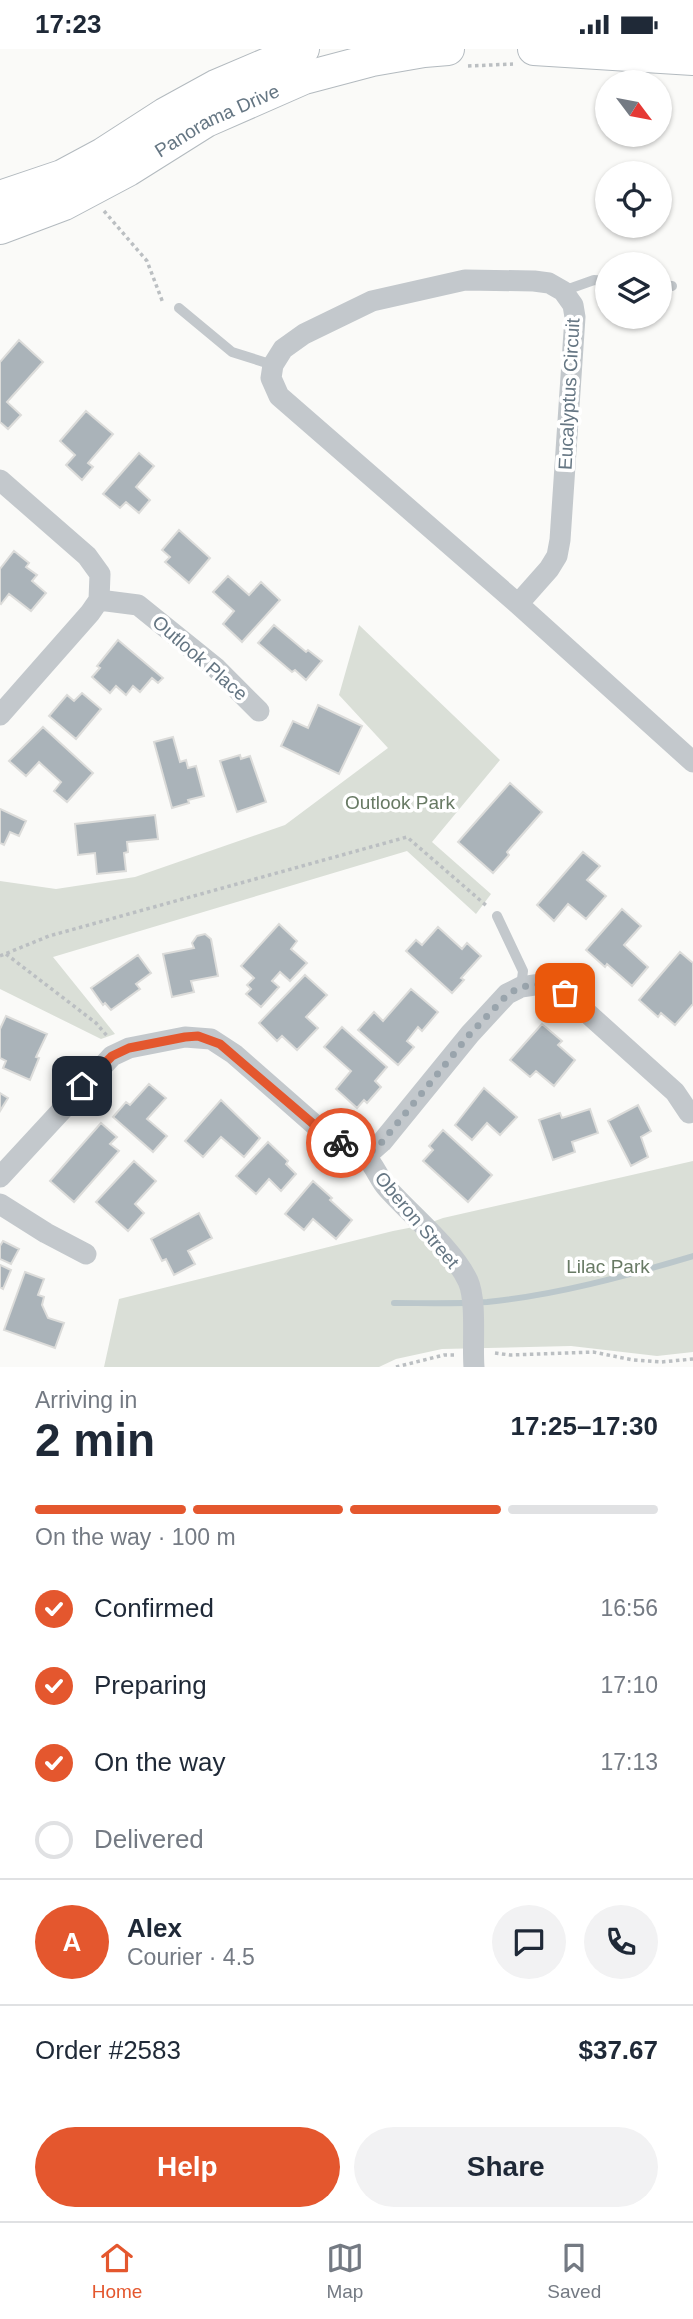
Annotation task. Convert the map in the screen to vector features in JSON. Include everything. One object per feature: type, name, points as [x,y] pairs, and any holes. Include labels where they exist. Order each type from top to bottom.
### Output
[{"type":"street","name":"Panorama Drive","points":[[0,197],[62,176],[216,86],[303,49]]},
{"type":"street","name":"Panorama Drive","points":[[0,228],[64,204],[128,170],[206,121],[304,78],[372,60],[424,51],[456,58]]},
{"type":"street","points":[[524,57],[693,59]]},
{"type":"street","name":"Eucalyptus Circuit","points":[[273,365],[283,349],[303,334],[372,301],[465,279],[534,281],[549,283],[563,291],[573,305],[575,317],[560,540],[557,556],[549,569],[518,604]]},
{"type":"street","points":[[273,365],[271,378],[279,396],[518,604],[693,762]]},
{"type":"street","points":[[0,479],[87,556],[100,574],[99,600],[90,613],[0,715]]},
{"type":"street","name":"Outlook Place","points":[[99,600],[138,605],[215,668],[259,711]]},
{"type":"street","points":[[365,1157],[382,1142],[508,994],[521,987],[541,984],[565,993],[675,1093],[689,1113]]},
{"type":"street","name":"Oberon Street","points":[[0,1177],[112,1056],[129,1048],[185,1037],[211,1039],[234,1054],[332,1140],[352,1147],[365,1157],[385,1187],[439,1242],[469,1283],[474,1328],[473,1361]]},
{"type":"street","points":[[0,1204],[86,1254]]},
{"type":"lane","points":[[563,291],[595,280]]},
{"type":"lane","points":[[179,308],[232,352],[273,365]]},
{"type":"lane","points":[[497,916],[523,971],[521,987]]},
{"type":"path","points":[[456,58],[524,57]]},
{"type":"path","points":[[89,191],[146,261],[163,298],[164,307]]},
{"type":"path","points":[[0,956],[49,936],[407,837],[497,916]]},
{"type":"path","points":[[6,954],[96,1023],[120,1053]]},
{"type":"path","points":[[396,1367],[444,1355],[473,1361],[500,1352],[510,1355],[593,1352],[661,1362],[693,1359]]},
{"type":"green space","name":"Outlook Park","points":[[359,625],[500,760],[432,842],[491,894],[476,914],[407,851],[53,957],[115,1034],[101,1039],[0,989],[0,881],[56,889],[135,877],[285,825],[388,748],[339,695]]},
{"type":"green space","name":"Lilac Park","points":[[693,1161],[693,1352],[657,1356],[571,1346],[442,1349],[396,1359],[379,1367],[104,1367],[119,1299],[424,1225],[443,1218]]},
{"type":"building","points":[[19,340],[43,362],[7,402],[21,415],[8,429],[0,422],[0,362]]},
{"type":"building","points":[[86,411],[113,434],[88,463],[93,467],[82,480],[66,465],[75,455],[60,441]]},
{"type":"building","points":[[139,453],[154,466],[136,487],[150,500],[139,513],[126,502],[120,508],[103,494]]},
{"type":"building","points":[[179,530],[210,558],[189,583],[165,562],[170,557],[162,550]]},
{"type":"building","points":[[14,551],[29,563],[26,567],[37,575],[32,581],[46,593],[31,611],[9,594],[0,603],[0,569]]},
{"type":"building","points":[[228,576],[249,595],[261,582],[280,600],[242,642],[223,624],[234,611],[213,592]]},
{"type":"building","points":[[274,625],[306,652],[308,650],[322,661],[306,680],[295,670],[292,672],[258,643]]},
{"type":"building","points":[[118,640],[163,678],[158,683],[152,678],[140,692],[133,686],[126,695],[116,686],[110,693],[92,677],[100,668],[97,666]]},
{"type":"building","points":[[82,693],[101,709],[76,739],[49,716],[67,695],[74,701]]},
{"type":"building","points":[[318,705],[362,726],[339,774],[281,746],[293,721],[308,728]]},
{"type":"building","points":[[43,727],[93,773],[67,802],[54,791],[61,782],[39,762],[26,776],[9,761]]},
{"type":"building","points":[[173,737],[180,762],[186,760],[188,768],[196,766],[204,796],[172,808],[154,742]]},
{"type":"building","points":[[240,755],[241,759],[250,756],[266,802],[237,812],[220,761]]},
{"type":"building","points":[[510,783],[542,812],[507,852],[509,855],[493,873],[458,842]]},
{"type":"building","points":[[0,809],[26,821],[19,836],[10,832],[4,845],[0,843]]},
{"type":"building","points":[[155,815],[158,839],[127,842],[128,852],[124,853],[126,871],[97,874],[95,853],[78,855],[75,824]]},
{"type":"building","points":[[583,852],[600,866],[587,880],[606,896],[586,919],[568,904],[554,921],[537,905]]},
{"type":"building","points":[[622,909],[641,926],[624,945],[648,967],[632,986],[586,950]]},
{"type":"building","points":[[279,924],[297,941],[291,949],[307,963],[290,981],[280,972],[272,981],[279,987],[261,1007],[246,994],[251,989],[247,985],[254,978],[241,966]]},
{"type":"building","points":[[438,927],[462,949],[467,943],[481,956],[461,978],[464,980],[452,993],[406,951],[416,940],[422,945]]},
{"type":"building","points":[[205,934],[211,939],[218,976],[191,981],[194,992],[172,997],[163,954],[194,948],[192,943],[197,936]]},
{"type":"building","points":[[680,952],[693,963],[693,1004],[675,1025],[661,1013],[658,1017],[639,1000]]},
{"type":"building","points":[[138,955],[151,973],[136,984],[140,989],[111,1010],[105,1003],[103,1005],[91,988]]},
{"type":"building","points":[[305,975],[327,995],[306,1017],[318,1028],[297,1050],[282,1036],[277,1041],[259,1023]]},
{"type":"building","points":[[411,989],[438,1012],[422,1031],[418,1027],[407,1041],[414,1047],[398,1065],[358,1030],[374,1012],[383,1021]]},
{"type":"building","points":[[6,1016],[47,1034],[36,1057],[39,1058],[30,1080],[3,1068],[6,1061],[0,1058],[0,1029]]},
{"type":"building","points":[[542,1024],[562,1041],[558,1045],[575,1060],[554,1086],[536,1071],[530,1077],[510,1060]]},
{"type":"building","points":[[342,1027],[387,1067],[375,1081],[381,1087],[367,1103],[364,1100],[357,1108],[336,1089],[351,1071],[324,1047]]},
{"type":"building","points":[[149,1084],[166,1098],[147,1119],[167,1136],[153,1152],[113,1117],[126,1102],[130,1105]]},
{"type":"building","points":[[484,1088],[517,1117],[500,1135],[487,1123],[472,1140],[455,1125]]},
{"type":"building","points":[[0,1093],[8,1098],[0,1111]]},
{"type":"building","points":[[221,1100],[260,1138],[244,1157],[221,1137],[203,1157],[185,1141]]},
{"type":"building","points":[[638,1105],[651,1131],[641,1137],[648,1157],[631,1166],[608,1121]]},
{"type":"building","points":[[590,1109],[598,1133],[572,1142],[575,1152],[553,1160],[539,1120],[560,1113],[562,1118]]},
{"type":"building","points":[[101,1123],[117,1137],[110,1144],[119,1151],[74,1202],[50,1181]]},
{"type":"building","points":[[443,1130],[492,1175],[468,1202],[423,1161],[433,1150],[429,1146]]},
{"type":"building","points":[[268,1142],[288,1161],[286,1164],[296,1174],[281,1191],[269,1179],[256,1194],[236,1176]]},
{"type":"building","points":[[134,1161],[156,1181],[135,1204],[144,1213],[128,1231],[96,1202]]},
{"type":"building","points":[[313,1181],[352,1220],[336,1239],[313,1219],[304,1230],[285,1214]]},
{"type":"building","points":[[199,1213],[212,1238],[188,1251],[195,1264],[174,1275],[166,1259],[162,1261],[151,1239]]},
{"type":"building","points":[[3,1241],[19,1249],[11,1264],[0,1259],[0,1246]]},
{"type":"building","points":[[0,1265],[11,1270],[3,1289],[0,1287]]},
{"type":"building","points":[[25,1272],[44,1279],[38,1295],[44,1297],[42,1305],[48,1318],[64,1323],[55,1348],[4,1330]]},
{"type":"waterway","points":[[394,1303],[475,1303],[539,1295],[591,1284],[693,1256]]},
{"type":"way so far","points":[[341,1143],[365,1157],[382,1142],[470,1034],[508,994],[521,987],[541,984],[565,993]]},
{"type":"route","points":[[82,1086],[112,1056],[129,1048],[198,1036],[211,1039],[234,1054],[332,1140],[341,1143]]}]
